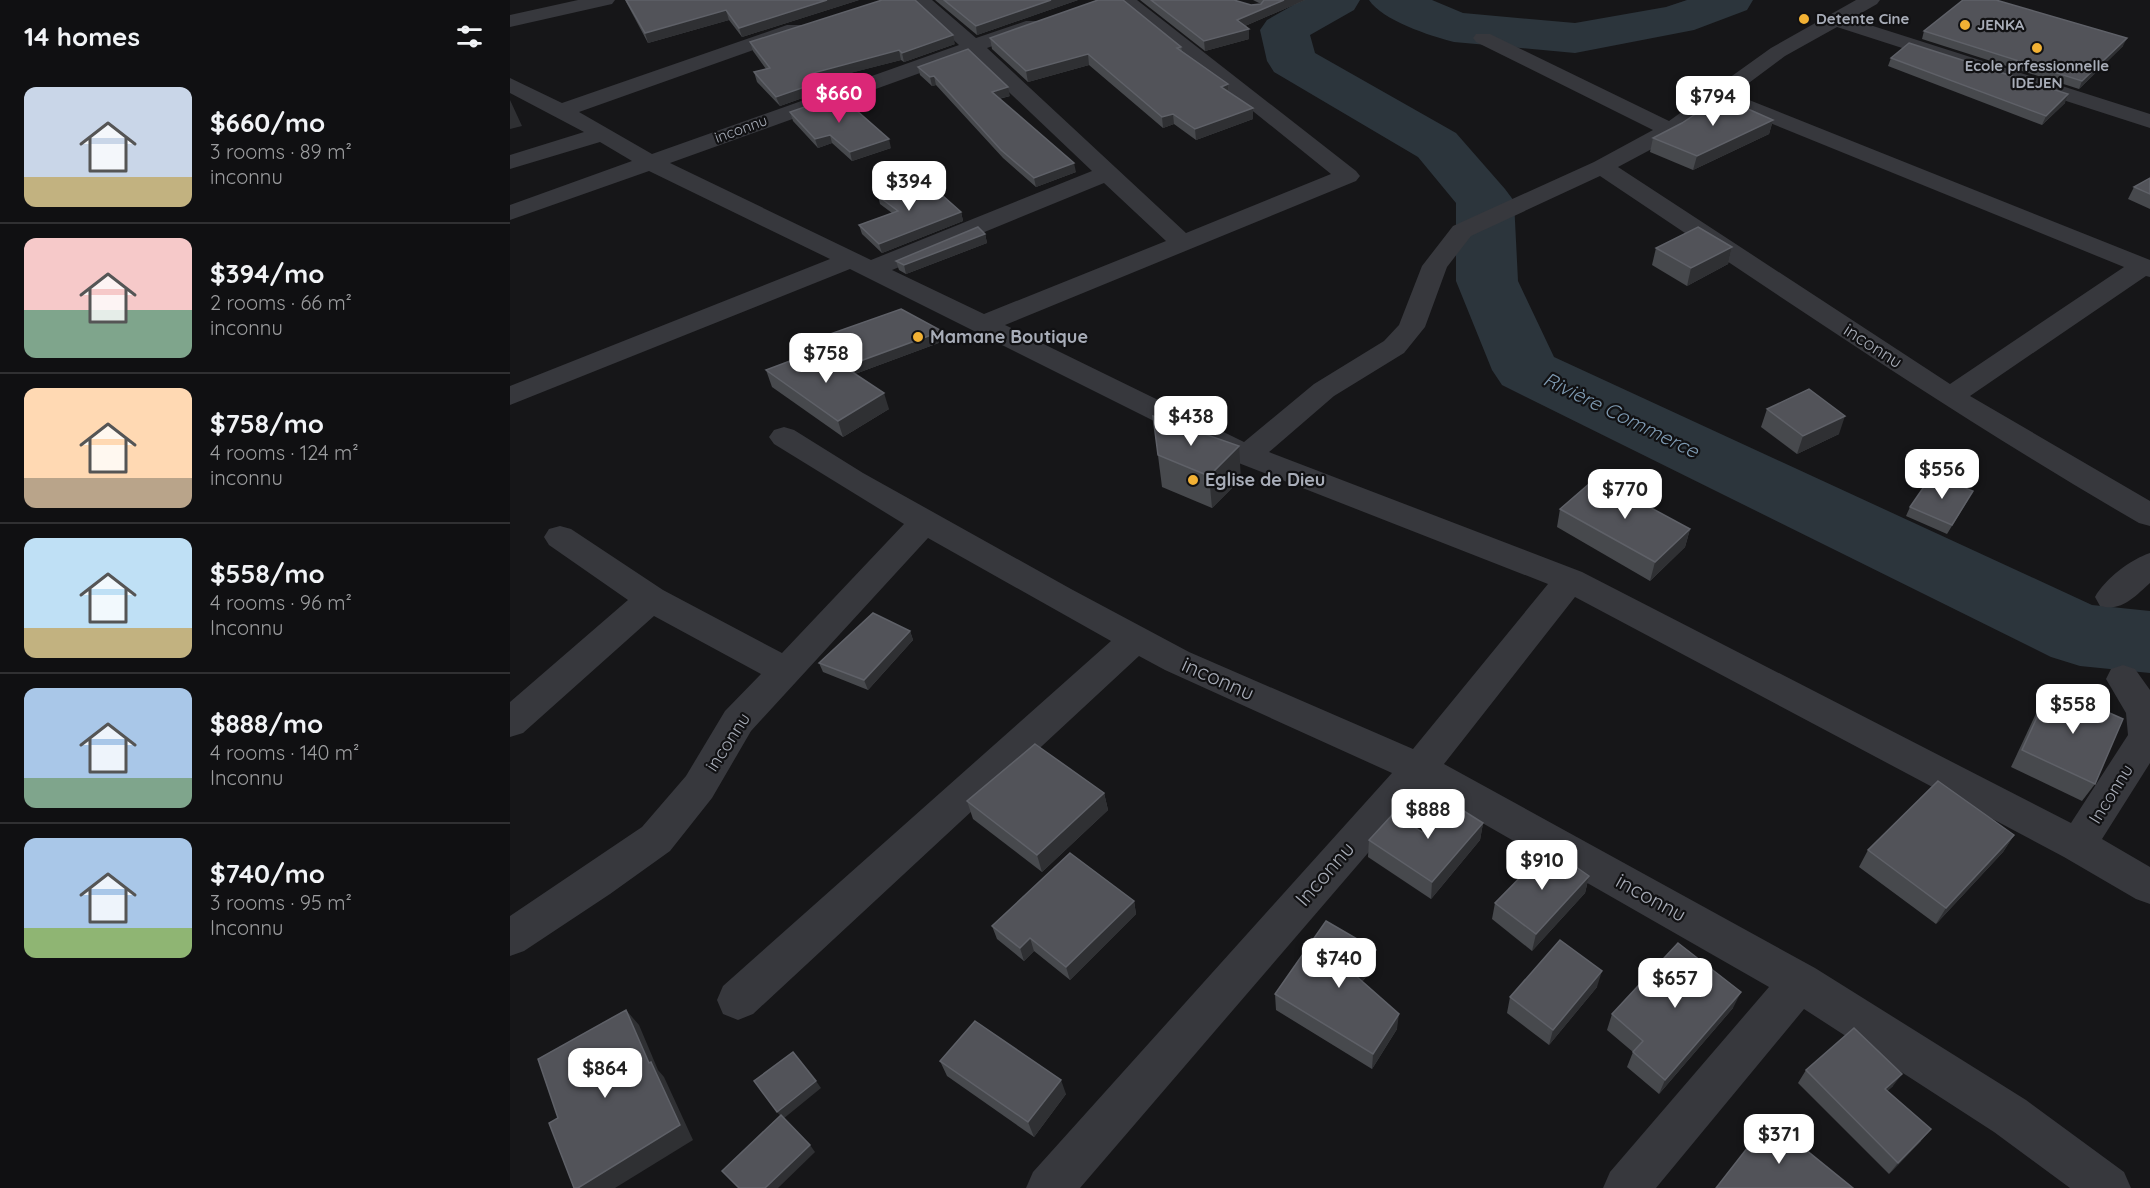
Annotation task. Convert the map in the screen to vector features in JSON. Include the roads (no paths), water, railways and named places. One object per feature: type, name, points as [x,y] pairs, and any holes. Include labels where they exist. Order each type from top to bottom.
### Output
[{"type":"street","points":[[510,21],[605,0]]},
{"type":"street","points":[[920,0],[973,46],[1182,243]]},
{"type":"street","points":[[984,324],[1348,176],[1125,0]]},
{"type":"street","points":[[1246,455],[1324,390],[1394,347],[1412,327],[1435,266],[1462,231],[1602,167],[1670,130],[1778,52],[1870,0]]},
{"type":"street","name":"inconnu","points":[[510,213],[1048,19]]},
{"type":"street","points":[[1835,20],[2150,121]]},
{"type":"street","points":[[560,111],[809,25]]},
{"type":"street","points":[[1483,38],[1670,130]]},
{"type":"street","points":[[510,84],[603,134],[648,162],[984,324],[1246,455],[1570,580],[2078,845],[2150,887]]},
{"type":"street","points":[[1719,95],[2147,268]]},
{"type":"street","points":[[510,162],[603,134]]},
{"type":"street","name":"inconnu","points":[[1602,167],[2064,468],[2150,515]]},
{"type":"street","points":[[510,396],[1107,173]]},
{"type":"street","points":[[1951,396],[2147,268]]},
{"type":"street","name":"inconnu","points":[[784,437],[852,480],[1059,598],[1177,661],[1419,768],[1800,982],[2010,1116],[2108,1188]]},
{"type":"street","name":"inconnu","points":[[510,938],[596,882],[656,839],[699,787],[738,721],[925,521]]},
{"type":"street","points":[[560,537],[651,599],[785,671]]},
{"type":"street","points":[[2112,597],[2150,566]]},
{"type":"street","name":"Inconnu","points":[[1048,1188],[1419,768],[1570,580]]},
{"type":"street","points":[[510,723],[651,599]]},
{"type":"street","points":[[738,1000],[1136,639]]},
{"type":"street","name":"Inconnu","points":[[2078,845],[2145,738],[2149,724],[2142,706],[2123,679]]},
{"type":"street","points":[[1626,1188],[1800,982]]},
{"type":"waterway","name":"Rivière Commerce","points":[[1337,0],[1284,30],[1292,61],[1437,145],[1485,201],[1487,281],[1526,370],[2080,635],[2150,642]]},
{"type":"waterway","name":"Rivière Commerce","points":[[1392,0],[1454,27],[1575,38],[1677,20],[1730,0]]},
{"type":"place","name":"Detente Cine","points":[[1804,19]]},
{"type":"place","name":"JENKA","points":[[1965,25]]},
{"type":"place","name":"Ecole prfessionnelle IDEJEN","points":[[2037,48]]},
{"type":"place","name":"Mamane Boutique","points":[[918,337]]},
{"type":"place","name":"Eglise de Dieu","points":[[1193,480]]}]
